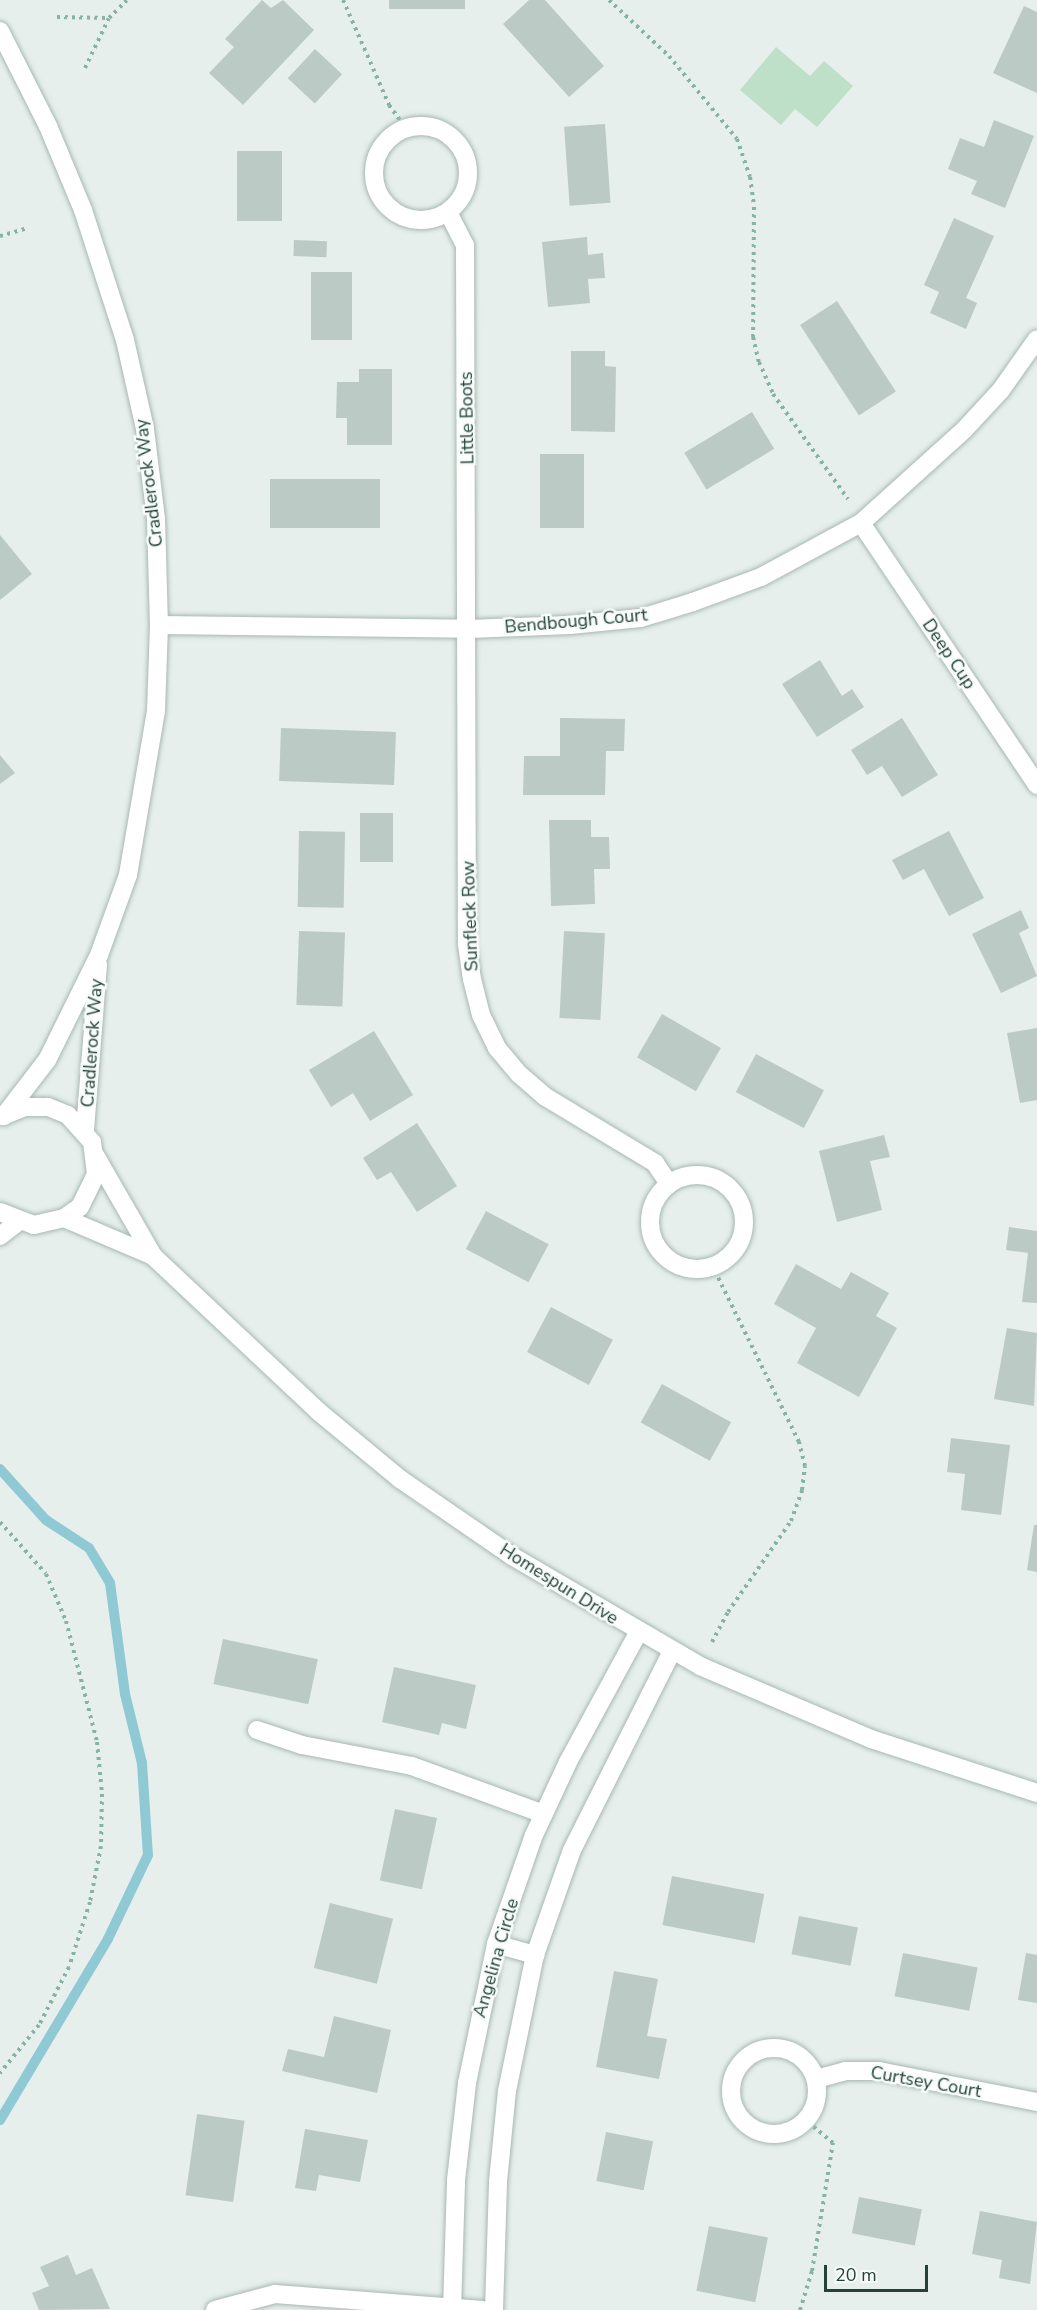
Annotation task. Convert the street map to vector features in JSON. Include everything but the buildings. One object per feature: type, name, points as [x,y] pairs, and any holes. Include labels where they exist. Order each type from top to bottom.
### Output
[{"type":"street","name":"Cradlerock Way","points":[[0,31],[48,126],[83,210],[125,340],[145,429],[156,519],[159,625],[156,711],[144,796],[128,875],[99,955],[47,1060],[2,1117]]},
{"type":"street","points":[[424,126],[441,130],[456,142],[467,161],[467,183],[461,198],[448,212],[428,220],[407,219],[390,209],[379,196],[373,175],[376,155],[387,139],[406,128],[424,126]]},
{"type":"street","name":"Little Boots","points":[[448,212],[465,245],[469,629]]},
{"type":"street","name":"Bendbough Court","points":[[159,625],[469,629],[641,618],[761,577],[861,524],[964,430],[1001,390],[1037,339]]},
{"type":"street","name":"Deep Cup","points":[[861,524],[1037,786]]},
{"type":"street","name":"Sunfleck Row","points":[[469,629],[467,944],[481,1015],[497,1048],[544,1096],[655,1163],[669,1184]]},
{"type":"street","name":"Cradlerock Way","points":[[85,1131],[99,955]]},
{"type":"street","points":[[2,1117],[25,1107],[48,1107],[69,1115],[85,1131]]},
{"type":"street","name":"Homespun Drive","points":[[85,1131],[95,1155],[153,1256],[319,1412],[400,1479],[512,1556],[672,1652],[871,1739],[1037,1793]]},
{"type":"street","points":[[0,1212],[18,1222],[49,1223],[64,1218],[90,1191],[96,1174],[95,1155]]},
{"type":"street","points":[[685,1176],[718,1179],[732,1190],[741,1205],[744,1221],[741,1240],[730,1255],[713,1267],[692,1270],[670,1262],[656,1247],[649,1229],[650,1211],[669,1184],[685,1176]]},
{"type":"street","name":"Homespun Drive","points":[[64,1218],[153,1256]]},
{"type":"street","points":[[0,1236],[18,1222]]},
{"type":"street","name":"Angelina Circle","points":[[452,2309],[456,2180],[467,2083],[496,1944],[544,1814],[638,1633]]},
{"type":"street","name":"Angelina Circle","points":[[494,2310],[498,2181],[507,2091],[535,1955],[572,1850],[672,1652]]},
{"type":"street","points":[[257,1730],[302,1745],[412,1766],[544,1814]]},
{"type":"street","points":[[496,1944],[535,1955]]},
{"type":"street","points":[[772,2048],[799,2056],[816,2079],[816,2107],[807,2121],[789,2133],[759,2132],[736,2112],[731,2084],[747,2057],[772,2048]]},
{"type":"street","name":"Curtsey Court","points":[[816,2079],[845,2071],[879,2071],[1037,2102]]},
{"type":"street","points":[[215,2310],[275,2294],[482,2310]]},
{"type":"path","points":[[84,68],[109,18],[127,0]]},
{"type":"path","points":[[343,0],[389,105],[406,128]]},
{"type":"path","points":[[609,0],[669,56],[737,139],[750,177],[754,207],[753,337],[759,362],[773,393],[842,487],[861,524]]},
{"type":"path","points":[[57,17],[109,18]]},
{"type":"path","points":[[0,236],[28,228]]},
{"type":"path","points":[[712,1643],[728,1612],[790,1521],[802,1490],[805,1466],[799,1442],[713,1267]]},
{"type":"path","points":[[0,1522],[46,1574],[66,1621],[97,1742],[102,1794],[99,1857],[90,1902],[69,1967],[39,2025],[0,2073]]},
{"type":"path","points":[[800,2310],[812,2271],[833,2143],[807,2121]]},
{"type":"green space","points":[[776,47],[810,76],[824,61],[853,86],[817,127],[795,109],[781,125],[740,90]]},
{"type":"waterway","points":[[0,1469],[46,1520],[89,1548],[110,1583],[125,1694],[142,1763],[148,1855],[108,1939],[0,2120]]}]
